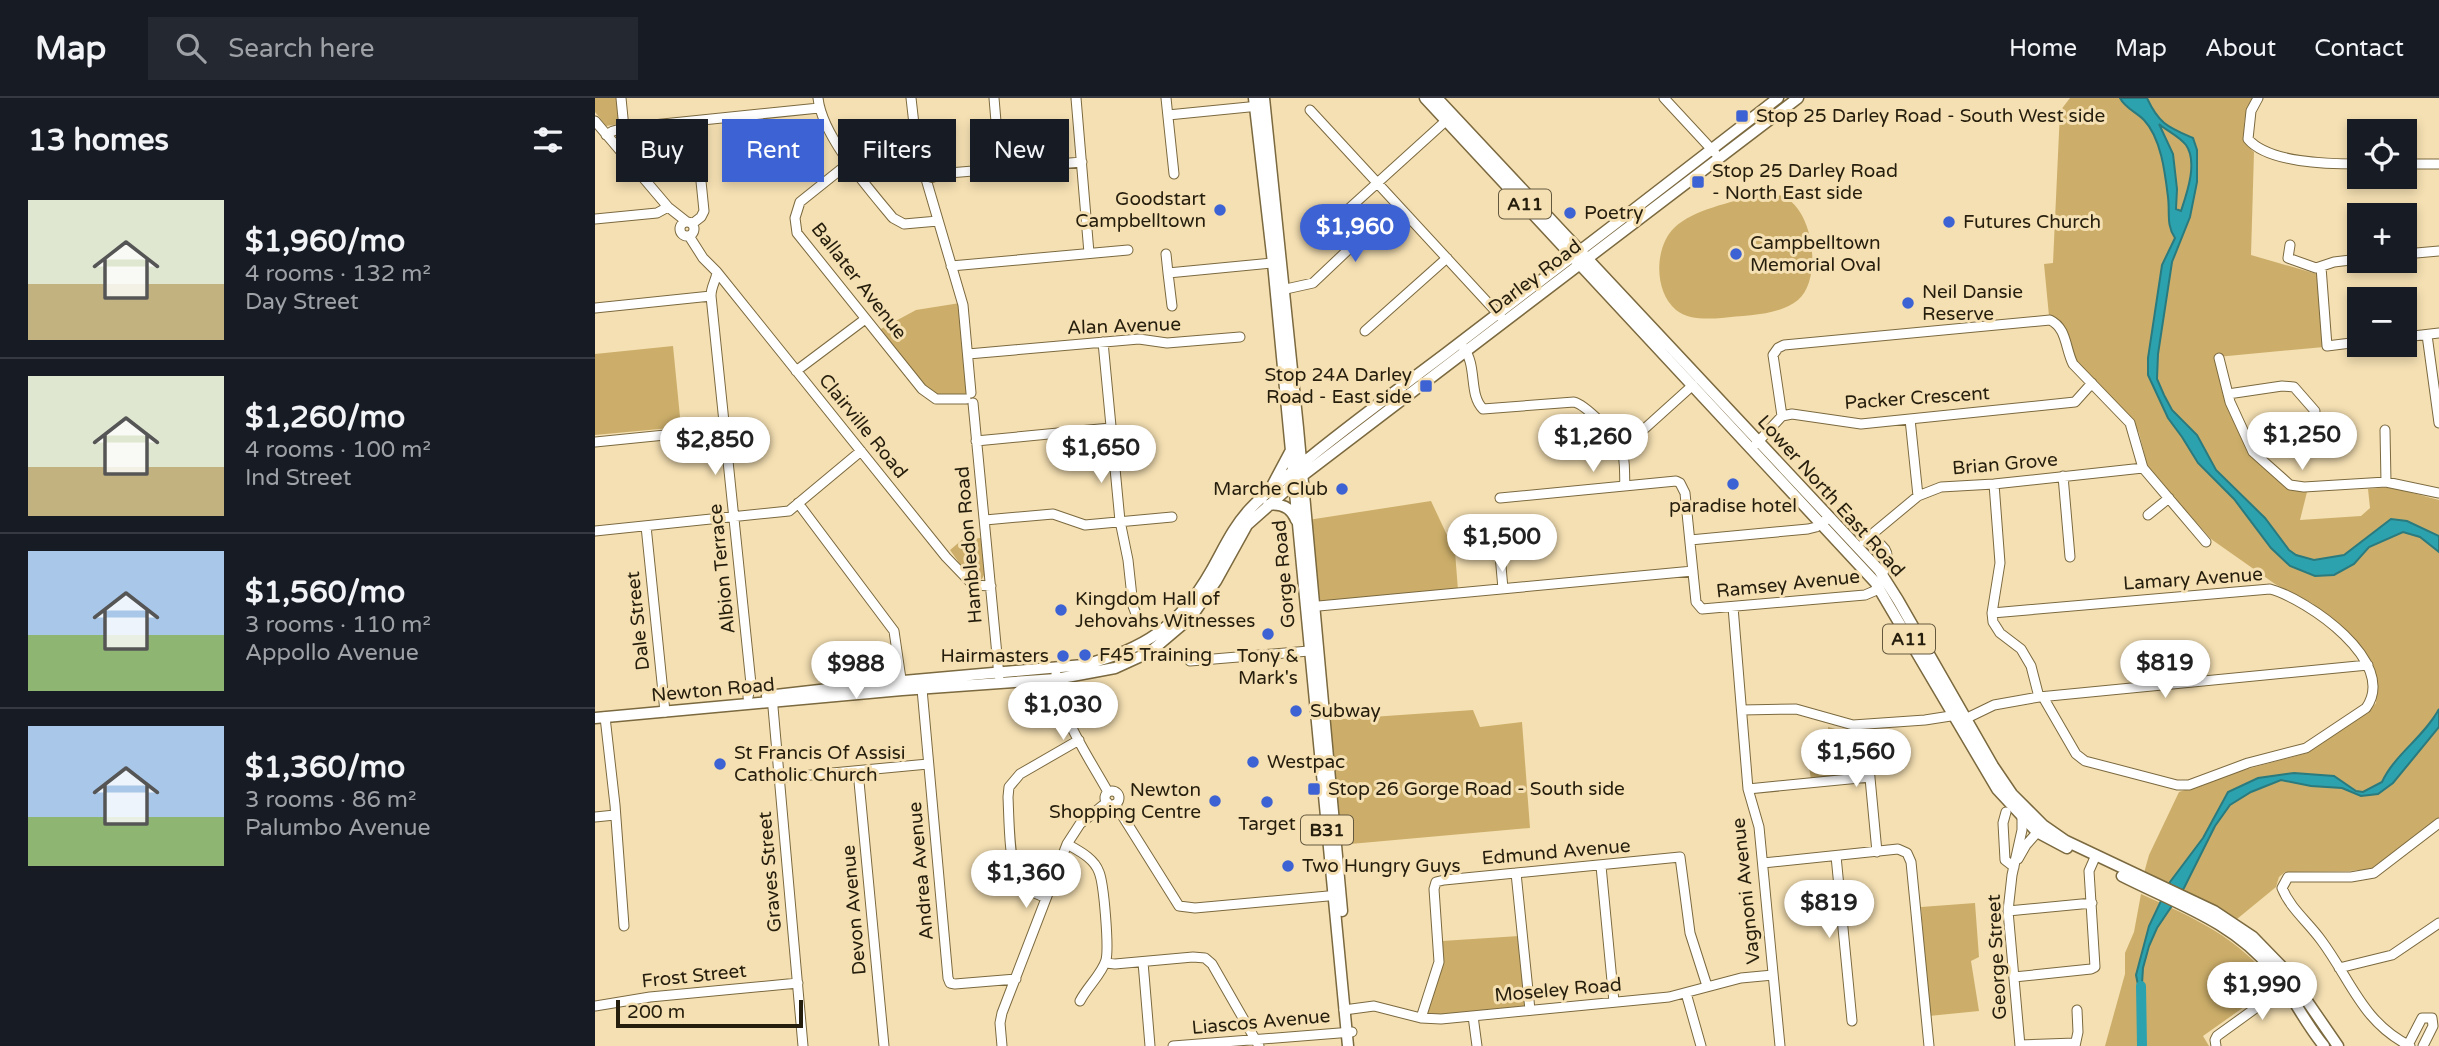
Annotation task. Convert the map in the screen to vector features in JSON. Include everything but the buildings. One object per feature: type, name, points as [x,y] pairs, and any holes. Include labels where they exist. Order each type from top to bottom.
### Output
[{"type":"main road","name":"Lower North East Road","points":[[1425,98],[1449,118],[1560,235],[1581,258],[1597,283],[1693,385],[1755,444],[1809,511],[1861,543],[1882,575],[1997,789],[2022,818],[2094,858],[2229,920],[2253,937],[2273,956],[2305,1020],[2324,1046]]},
{"type":"main road","name":"Lower North East Road","points":[[1437,98],[1449,118]]},
{"type":"main road","name":"Darley Road","points":[[1581,258],[1602,234],[1778,98]]},
{"type":"main road","name":"Darley Road","points":[[1297,474],[1322,460],[1501,318],[1581,258],[1614,239],[1798,98]]},
{"type":"main road","name":"Gorge Road","points":[[1259,102],[1273,263],[1280,290],[1290,452],[1304,494],[1315,718],[1324,768],[1337,896],[1348,1046]]},
{"type":"main road","name":"Gorge Road","points":[[1259,102],[1297,428],[1297,522],[1309,606]]},
{"type":"main road","points":[[1597,283],[1584,276],[1557,276],[1560,235],[1585,239],[1602,234]]},
{"type":"main road","points":[[1611,281],[1604,269],[1603,259],[1614,239]]},
{"type":"main road","name":"Lower North East Road","points":[[1581,258],[1611,281],[1826,520],[1879,589],[2007,789],[2040,829]]},
{"type":"main road","name":"Darley Road","points":[[1297,474],[1325,445],[1463,347]]},
{"type":"main road","points":[[1297,428],[1307,443],[1325,445]]},
{"type":"main road","points":[[1268,492],[1290,452]]},
{"type":"main road","points":[[1304,494],[1322,460]]},
{"type":"main road","name":"Newton Road","points":[[1056,674],[1121,654],[1140,646],[1165,629],[1199,591],[1240,520],[1268,492],[1297,474]]},
{"type":"main road","name":"Newton Road","points":[[598,716],[1115,668],[1150,652],[1194,613],[1216,581],[1247,525],[1297,474]]},
{"type":"main road","points":[[1268,505],[1286,507],[1294,514],[1297,522]]},
{"type":"main road","points":[[1865,570],[1882,575]]},
{"type":"main road","name":"Gorge Road","points":[[1313,650],[1323,708],[1324,768]]},
{"type":"main road","name":"Newton Road","points":[[902,686],[922,689],[999,679]]},
{"type":"main road","name":"Newton Road","points":[[665,709],[748,697],[772,699]]},
{"type":"main road","points":[[1315,718],[1323,708]]},
{"type":"main road","name":"Lower North East Road","points":[[2289,984],[2338,1046]]},
{"type":"main road","name":"Gorge Road","points":[[1349,1032],[1354,1046]]},
{"type":"street","points":[[621,98],[623,119]]},
{"type":"street","name":"Hambledon Road","points":[[911,98],[913,119]]},
{"type":"street","points":[[994,98],[996,119]]},
{"type":"street","points":[[1076,98],[1089,253]]},
{"type":"street","points":[[1166,98],[1174,174]]},
{"type":"street","points":[[1664,98],[1720,159]]},
{"type":"street","points":[[2258,98],[2251,111],[2248,139],[2256,148],[2300,160],[2347,164]]},
{"type":"street","points":[[1168,115],[1259,102]]},
{"type":"street","points":[[708,120],[819,103],[830,135],[838,146]]},
{"type":"street","points":[[1310,110],[1501,318]]},
{"type":"street","points":[[1280,290],[1313,283],[1351,247],[1353,237],[1343,223],[1343,214],[1449,118]]},
{"type":"street","name":"Clairville Road","points":[[595,121],[666,208],[689,228],[703,258],[964,577],[973,585],[991,586]]},
{"type":"street","points":[[606,135],[616,130]]},
{"type":"street","points":[[1069,163],[1082,162]]},
{"type":"street","points":[[2417,164],[2439,164]]},
{"type":"street","name":"Ballater Avenue","points":[[838,172],[800,202],[795,218],[797,233],[864,320],[931,397],[940,400],[970,398]]},
{"type":"street","points":[[689,228],[704,211],[701,182]]},
{"type":"street","points":[[865,182],[893,218],[904,224],[938,220]]},
{"type":"street","name":"Hambledon Road","points":[[927,182],[963,305],[999,679]]},
{"type":"street","points":[[595,219],[653,214],[666,208]]},
{"type":"street","points":[[2290,245],[2288,258],[2316,268],[2347,260]]},
{"type":"street","points":[[951,266],[1128,250]]},
{"type":"street","points":[[2417,253],[2439,251]]},
{"type":"street","points":[[1167,254],[1172,306]]},
{"type":"street","points":[[1365,331],[1447,258]]},
{"type":"street","points":[[1168,272],[1273,263]]},
{"type":"street","points":[[2321,267],[2327,346],[2347,344]]},
{"type":"street","name":"Albion Terrace","points":[[717,272],[711,296],[751,684],[748,697]]},
{"type":"street","points":[[595,308],[711,296]]},
{"type":"street","points":[[796,371],[864,320]]},
{"type":"street","points":[[1755,444],[1781,416],[1773,355],[1784,345],[2050,320],[2062,329],[2073,364],[2130,423],[2143,468],[2206,542]]},
{"type":"street","points":[[2417,336],[2439,333]]},
{"type":"street","points":[[2427,335],[2439,423]]},
{"type":"street","name":"Alan Avenue","points":[[968,354],[1139,339],[1167,343],[1240,337]]},
{"type":"street","points":[[1103,342],[1120,521],[1133,606],[1138,619]]},
{"type":"street","points":[[1463,347],[1473,366],[1476,400],[1483,409],[1579,403],[1622,449],[1625,486]]},
{"type":"street","points":[[2219,359],[2228,394],[2253,452],[2290,485],[2304,487],[2386,482],[2439,493]]},
{"type":"street","name":"Packer Crescent","points":[[1781,416],[1792,414],[1851,424],[2075,402],[2092,383]]},
{"type":"street","points":[[1622,449],[1693,385]]},
{"type":"street","points":[[2228,394],[2282,386],[2294,387],[2315,411]]},
{"type":"street","points":[[1910,419],[1918,496]]},
{"type":"street","points":[[976,440],[1110,428]]},
{"type":"street","points":[[595,442],[725,429]]},
{"type":"street","points":[[2385,430],[2386,482]]},
{"type":"street","points":[[595,531],[789,511],[861,451]]},
{"type":"street","name":"Brian Grove","points":[[1861,543],[1918,496],[1941,486],[1994,484],[2143,468]]},
{"type":"street","points":[[2063,476],[2070,557]]},
{"type":"street","points":[[1309,606],[1693,571],[1685,492],[1676,481],[1500,498]]},
{"type":"street","points":[[1742,710],[1796,709],[1846,725],[1865,725],[1960,718],[1994,705],[2041,697],[2368,666],[2373,680],[2373,699],[2366,708],[2306,748],[2248,763],[2189,785],[2177,785],[2085,761],[2075,754],[2041,697],[2031,666],[2021,649],[2000,633],[1993,622],[2000,562],[1994,484]]},
{"type":"street","points":[[2148,515],[2169,498]]},
{"type":"street","points":[[798,503],[894,631],[902,686]]},
{"type":"street","points":[[1801,530],[1808,522],[1809,511]]},
{"type":"street","points":[[985,520],[1060,514],[1080,525],[1172,517]]},
{"type":"street","points":[[1690,540],[1801,530],[1826,520]]},
{"type":"street","name":"Dale Street","points":[[646,526],[665,709]]},
{"type":"street","points":[[1882,575],[1888,558],[1881,544],[1883,526]]},
{"type":"street","points":[[1499,543],[1503,589]]},
{"type":"street","points":[[1861,543],[1881,544]]},
{"type":"street","name":"Ramsey Avenue","points":[[1693,571],[1696,601],[1699,608],[1707,610],[1865,595],[1879,589]]},
{"type":"street","name":"Lamary Avenue","points":[[1992,613],[2270,589],[2284,593],[2312,609],[2357,648],[2368,666]]},
{"type":"street","name":"Vagnoni Avenue","points":[[1733,607],[1748,789],[1758,818],[1780,1046]]},
{"type":"street","points":[[1190,661],[1313,650]]},
{"type":"street","points":[[1056,674],[1062,708],[1110,799],[1179,906],[1195,908],[1337,896]]},
{"type":"street","name":"Andrea Avenue","points":[[922,689],[950,983],[1016,979]]},
{"type":"street","name":"Graves Street","points":[[772,699],[803,1046]]},
{"type":"street","points":[[598,716],[615,815],[624,926]]},
{"type":"street","points":[[1865,725],[1877,852]]},
{"type":"street","points":[[1046,898],[1024,886],[1015,869],[1009,787],[1020,775],[1079,740]]},
{"type":"street","points":[[779,778],[928,764]]},
{"type":"street","name":"Devon Avenue","points":[[859,771],[884,1046]]},
{"type":"street","points":[[1748,789],[1870,777]]},
{"type":"street","points":[[1002,1046],[1000,1023],[1067,844],[1080,824],[1110,799]]},
{"type":"street","points":[[2005,812],[2005,860],[2014,867]]},
{"type":"street","points":[[595,817],[615,815]]},
{"type":"street","name":"George Street","points":[[2020,1046],[2008,911],[2022,818]]},
{"type":"street","points":[[2423,1046],[2433,1026],[2432,1018],[2422,1017],[2409,1046],[2379,1026],[2355,996],[2311,926],[2287,900],[2282,888],[2288,877],[2351,877],[2374,873],[2439,823]]},
{"type":"street","name":"George Street","points":[[2014,867],[2026,845],[2040,829]]},
{"type":"street","points":[[1067,844],[1087,856],[1099,872],[1107,950],[1106,962],[1080,1001]]},
{"type":"street","points":[[1763,863],[1877,852],[1904,851],[1910,856],[1929,1046]]},
{"type":"street","points":[[1836,856],[1852,1021]]},
{"type":"street","name":"Edmund Avenue","points":[[1421,1018],[1439,962],[1434,888],[1436,882],[1516,873],[1680,858],[1690,933],[1707,986]]},
{"type":"street","points":[[2014,977],[2095,967],[2089,869],[2094,858]]},
{"type":"street","points":[[1601,866],[1614,1002]]},
{"type":"street","points":[[1516,873],[1529,1010]]},
{"type":"street","points":[[2008,911],[2092,903]]},
{"type":"street","points":[[2339,968],[2392,955],[2439,923]]},
{"type":"street","points":[[1106,962],[1115,964],[1205,958],[1212,964],[1257,1043]]},
{"type":"street","points":[[1143,962],[1150,1046]]},
{"type":"street","name":"Moseley Road","points":[[1347,1009],[1384,1007],[1429,1019],[1473,1016],[1686,993],[1741,978],[1773,975]]},
{"type":"street","name":"Frost Street","points":[[595,1006],[650,997],[798,983]]},
{"type":"street","points":[[2216,1046],[2217,1036],[2289,984]]},
{"type":"street","points":[[1686,993],[1701,1046]]},
{"type":"street","points":[[2020,1046],[2075,1044],[2078,1032],[2077,1010]]},
{"type":"street","points":[[1473,1016],[1476,1046]]},
{"type":"street","name":"Liascos Avenue","points":[[1173,1046],[1257,1043],[1349,1032]]},
{"type":"shaded area","points":[[595,98],[618,98],[619,119],[616,119],[616,124],[606,126],[595,112]]},
{"type":"shaded area","points":[[2070,98],[2252,98],[2244,126],[2246,140],[2254,152],[2251,255],[2317,274],[2324,347],[2217,357],[2226,403],[2250,453],[2289,490],[2307,492],[2300,520],[2361,516],[2370,508],[2368,489],[2390,487],[2439,500],[2439,818],[2372,869],[2285,872],[2279,877],[2276,887],[2237,919],[2144,873],[2149,855],[2179,792],[2240,771],[2307,753],[2369,711],[2376,703],[2377,680],[2362,647],[2312,603],[2275,584],[2211,539],[2148,468],[2139,433],[2132,419],[2077,362],[2066,329],[2049,316],[2044,264],[2053,263],[2060,111]]},
{"type":"shaded area","name":"Campbelltown Memorial Oval","points":[[1757,195],[1778,195],[1790,201],[1800,211],[1811,242],[1811,275],[1806,289],[1798,300],[1790,305],[1761,314],[1704,319],[1676,310],[1669,302],[1660,281],[1660,258],[1667,237],[1682,221],[1692,216],[1713,207]]},
{"type":"shaded area","points":[[960,303],[967,391],[964,396],[942,398],[931,394],[879,330],[916,310]]},
{"type":"shaded area","points":[[673,346],[681,427],[595,435],[595,354]]},
{"type":"shaded area","points":[[1431,501],[1455,552],[1458,590],[1317,601],[1308,520]]},
{"type":"shaded area","points":[[982,538],[985,573],[982,579],[976,581],[970,578],[950,550],[963,539]]},
{"type":"shaded area","points":[[1473,710],[1480,727],[1522,722],[1530,828],[1339,845],[1328,720]]},
{"type":"shaded area","points":[[1828,727],[1862,736],[1867,774],[1811,780],[1808,759],[1828,757]]},
{"type":"shaded area","points":[[2141,894],[2231,941],[2261,968],[2275,985],[2203,1036],[2209,1046],[2105,1046],[2125,974],[2125,953],[2134,932]]},
{"type":"shaded area","points":[[1975,903],[1979,957],[1971,961],[1979,1011],[1929,1016],[1921,907]]},
{"type":"shaded area","points":[[1519,936],[1527,1007],[1425,1016],[1442,941]]},
{"type":"water","points":[[2120,98],[2147,98],[2165,124],[2193,138],[2197,150],[2197,182],[2190,217],[2172,262],[2158,354],[2157,379],[2172,410],[2197,435],[2216,470],[2265,518],[2289,550],[2296,555],[2314,560],[2344,555],[2391,519],[2407,521],[2439,536],[2439,552],[2420,537],[2403,532],[2369,547],[2354,564],[2334,575],[2315,576],[2290,566],[2271,548],[2234,499],[2198,463],[2168,418],[2148,375],[2148,358],[2162,265],[2175,238],[2169,223],[2165,177],[2155,136],[2144,120]],"holes":[[[2159,124],[2183,142],[2189,152],[2190,178],[2181,211],[2176,209],[2173,154]]]},
{"type":"water","points":[[2439,709],[2439,727],[2393,783],[2378,794],[2361,796],[2342,788],[2281,780],[2251,792],[2230,805],[2215,826],[2184,888],[2157,928],[2143,968],[2141,1000],[2136,975],[2149,926],[2170,882],[2203,838],[2228,792],[2258,778],[2294,773],[2334,776],[2356,791],[2363,792],[2382,782],[2394,763],[2426,728]]},
{"type":"waterway","points":[[2141,986],[2142,1046]]},
{"type":"place","name":"Stop 25 Darley Road - South West side","points":[[1742,116]]},
{"type":"place","name":"Stop 25 Darley Road - North East side","points":[[1698,182]]},
{"type":"place","name":"Goodstart Campbelltown","points":[[1220,210]]},
{"type":"place","name":"Poetry","points":[[1570,213]]},
{"type":"place","name":"Futures Church","points":[[1949,222]]},
{"type":"place","name":"Campbelltown Memorial Oval","points":[[1736,254]]},
{"type":"place","name":"Neil Dansie Reserve","points":[[1908,303]]},
{"type":"place","name":"Stop 24A Darley Road - East side","points":[[1426,386]]},
{"type":"place","name":"paradise hotel","points":[[1733,484]]},
{"type":"place","name":"Marche Club","points":[[1342,489]]},
{"type":"place","name":"Kingdom Hall of Jehovahs Witnesses","points":[[1061,610]]},
{"type":"place","name":"Tony & Mark's","points":[[1268,634]]},
{"type":"place","name":"F45 Training","points":[[1085,655]]},
{"type":"place","name":"Hairmasters","points":[[1063,656]]},
{"type":"place","name":"Subway","points":[[1296,711]]},
{"type":"place","name":"Westpac","points":[[1253,762]]},
{"type":"place","name":"St Francis Of Assisi Catholic Church","points":[[720,764]]},
{"type":"place","name":"Stop 26 Gorge Road - South side","points":[[1314,789]]},
{"type":"place","name":"Newton Shopping Centre","points":[[1215,801]]},
{"type":"place","name":"Target","points":[[1267,802]]},
{"type":"place","name":"Two Hungry Guys","points":[[1288,866]]}]
